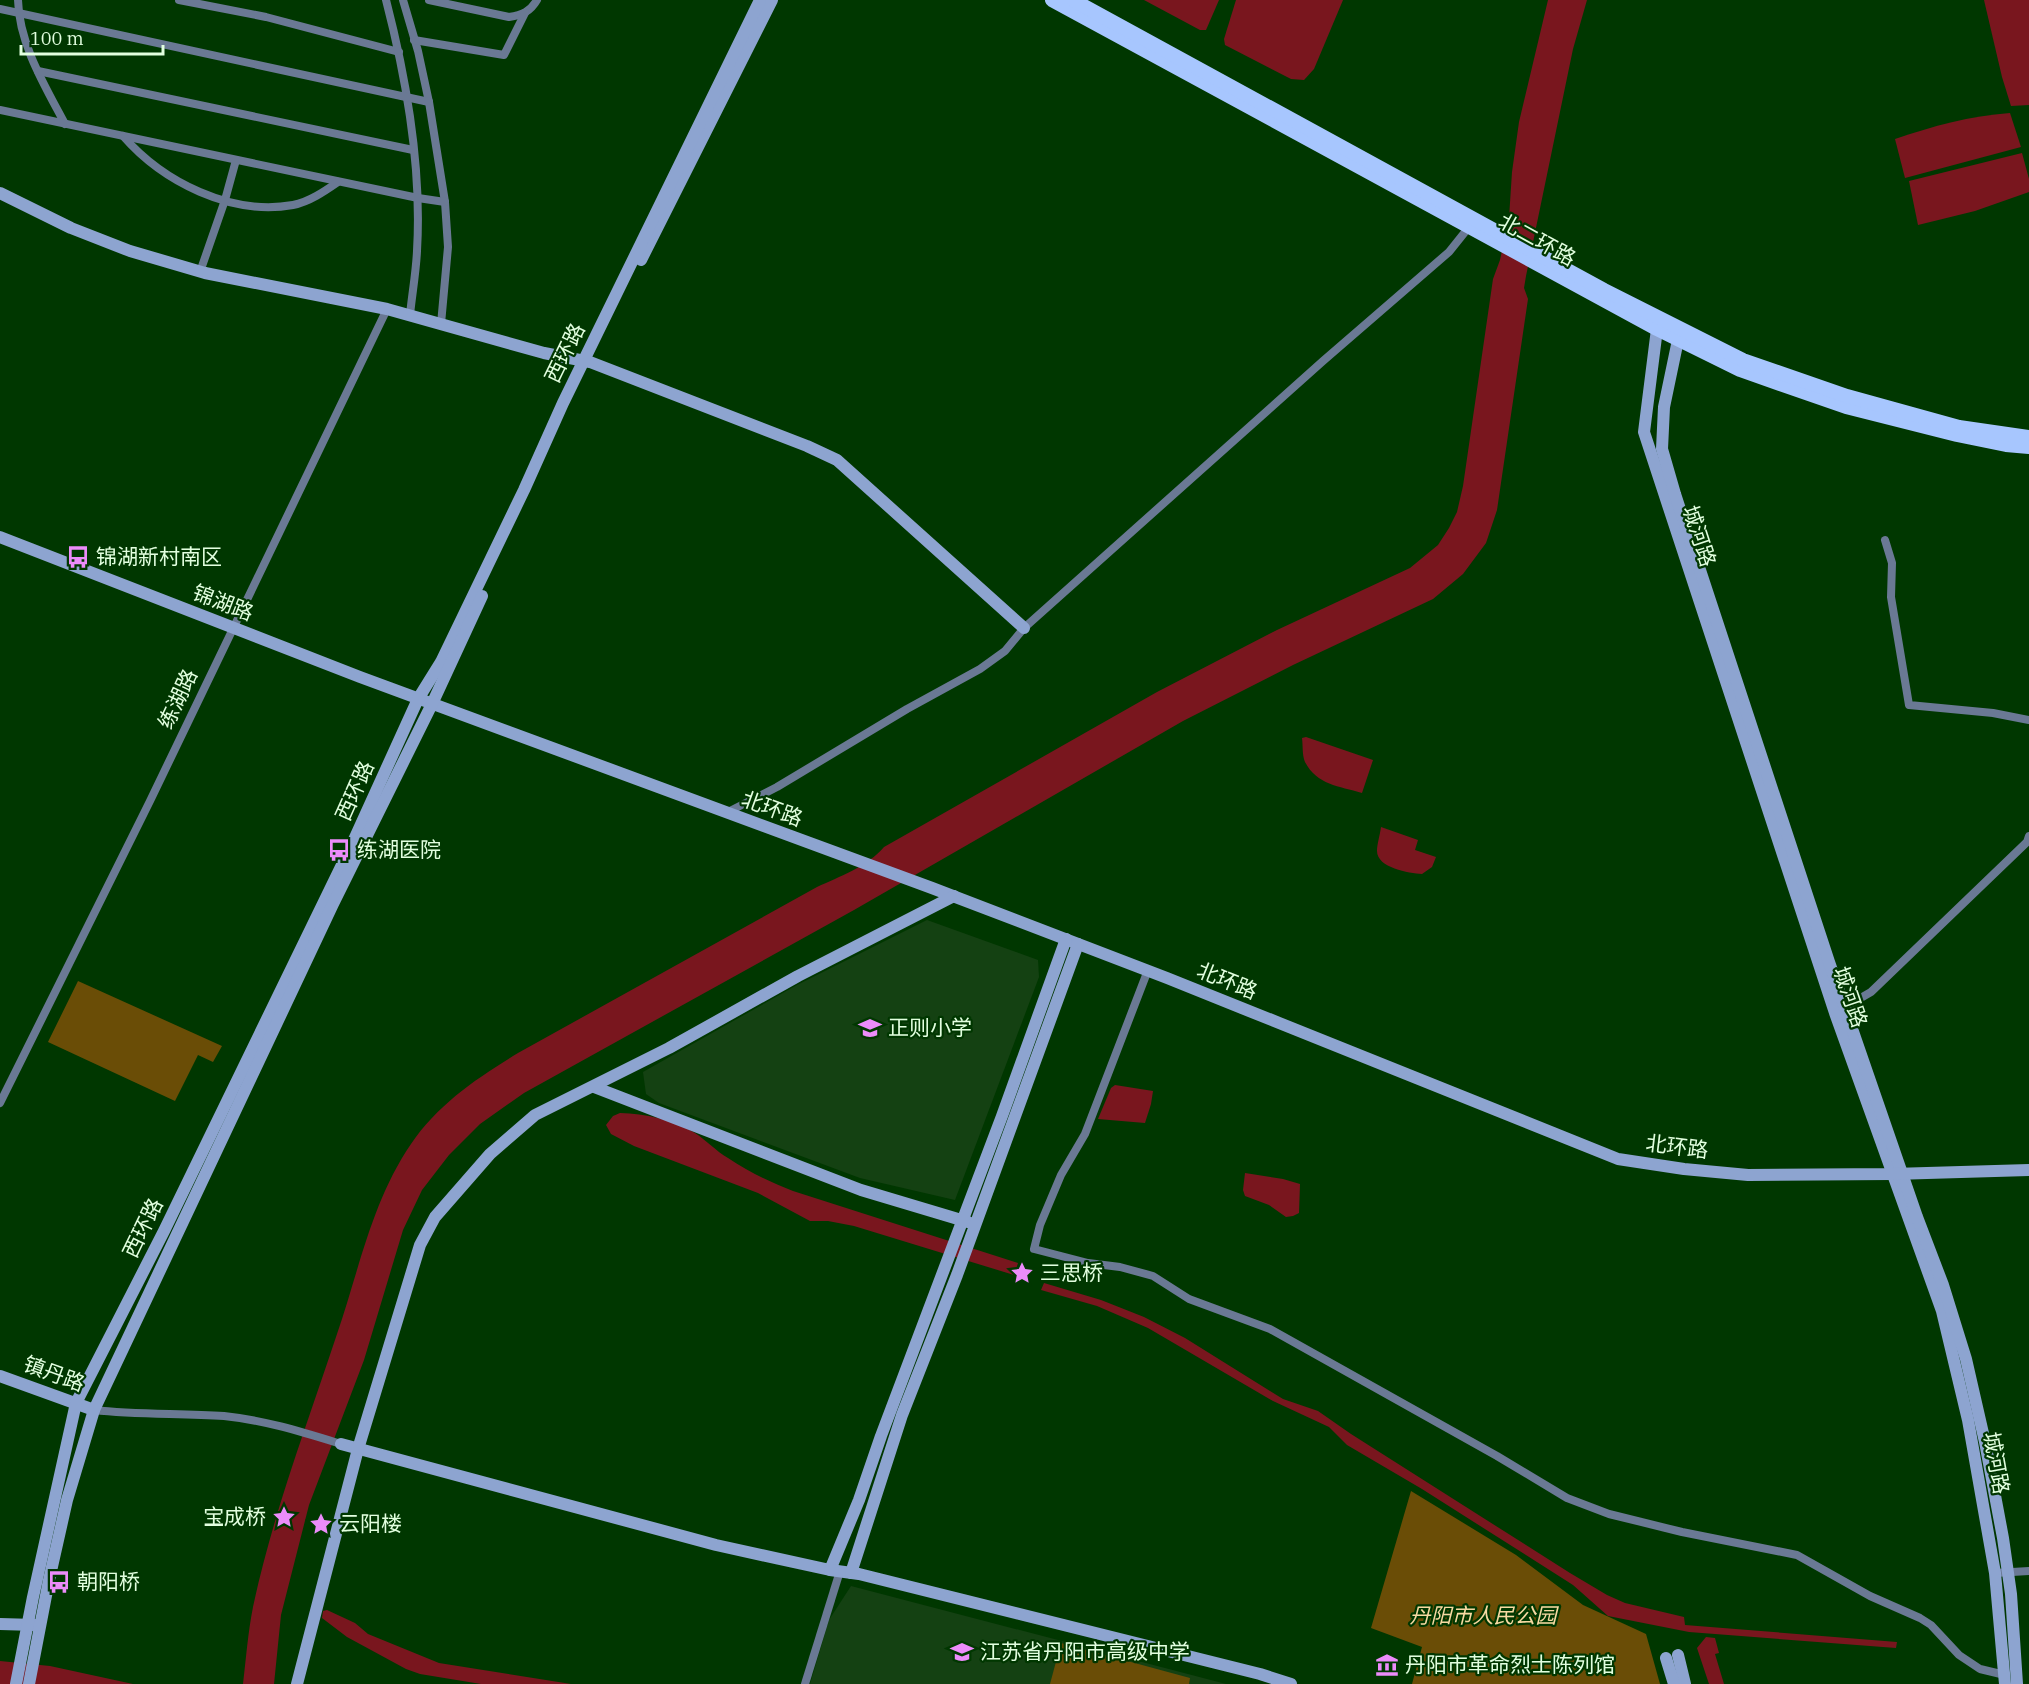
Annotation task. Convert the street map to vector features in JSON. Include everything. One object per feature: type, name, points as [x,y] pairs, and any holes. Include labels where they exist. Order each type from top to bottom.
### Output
[{"type":"main road","name":"北二环路","points":[[1052,0],[1469,227],[1486,231]]},
{"type":"main road","name":"北二环路","points":[[1073,0],[1541,261],[1657,330],[1740,370],[1846,407],[1957,435],[2006,445],[2029,447]]},
{"type":"main road","name":"北二环路","points":[[1541,261],[1743,360],[1847,396],[1959,427],[2029,436]]},
{"type":"street","points":[[18,0],[18,12],[38,71],[65,124]]},
{"type":"street","points":[[179,0],[266,17],[399,49],[418,51]]},
{"type":"street","points":[[386,0],[399,49],[407,98],[418,198],[417,252],[410,315]]},
{"type":"street","points":[[403,0],[418,51],[429,102],[445,202],[448,247],[441,324]]},
{"type":"street","points":[[429,0],[509,17],[525,13],[533,7],[537,0]]},
{"type":"street","name":"西环路","points":[[29,1684],[28,1625],[76,1403],[164,1231],[353,842],[418,699],[441,662],[760,0]]},
{"type":"street","name":"西环路","points":[[16,1684],[41,1626],[67,1500],[94,1410],[333,904],[432,704],[587,361],[772,0]]},
{"type":"street","points":[[0,9],[429,102]]},
{"type":"street","points":[[414,40],[504,55],[525,13]]},
{"type":"street","points":[[38,71],[413,150]]},
{"type":"street","points":[[0,110],[338,182],[445,202]]},
{"type":"street","points":[[123,136],[138,152],[168,175],[188,187],[225,200],[270,206],[294,205],[324,192],[338,182]]},
{"type":"street","points":[[201,272],[236,160]]},
{"type":"street","points":[[0,193],[71,228],[130,251],[201,272],[387,309],[544,353],[587,361],[807,446],[837,460],[1024,628]]},
{"type":"street","points":[[726,813],[777,788],[907,709],[980,669],[1005,651],[1024,628],[1323,361],[1449,252],[1469,227]]},
{"type":"street","name":"练湖路","points":[[0,1103],[150,801],[387,309]]},
{"type":"street","name":"城河路","points":[[1657,330],[1644,432],[1898,1174],[1942,1311],[1968,1420],[1995,1573],[2005,1680]]},
{"type":"street","name":"城河路","points":[[1678,340],[1664,407],[1662,449],[1840,1010]]},
{"type":"street","name":"锦湖路","points":[[0,537],[432,704]]},
{"type":"street","points":[[1885,540],[1892,563],[1891,597],[1909,705],[1993,713],[2029,720]]},
{"type":"street","name":"北环路","points":[[432,704],[954,896],[1148,970],[1618,1159],[1684,1169],[1748,1175],[2029,1170]]},
{"type":"street","points":[[1840,1010],[1871,992],[2027,842],[2029,836]]},
{"type":"street","points":[[297,1684],[358,1449],[420,1245],[435,1217],[490,1154],[535,1115],[669,1048],[798,976],[954,896]]},
{"type":"street","points":[[805,1684],[881,1436],[962,1220],[1072,941]]},
{"type":"street","points":[[841,1571],[976,1224],[1072,941]]},
{"type":"street","points":[[1148,970],[1085,1134],[1061,1175],[1040,1225],[1034,1249],[1153,1276],[1189,1299],[1270,1329],[1497,1456],[1567,1498],[1609,1514],[1682,1532],[1797,1555],[1870,1596],[1920,1618],[1931,1625],[1959,1655],[1980,1670],[2005,1680]]},
{"type":"street","points":[[594,1087],[861,1190],[976,1224]]},
{"type":"street","name":"城河路","points":[[1898,1174],[1943,1284],[1966,1359],[1985,1442],[2008,1572],[2017,1684]]},
{"type":"street","name":"镇丹路","points":[[0,1376],[94,1410]]},
{"type":"street","points":[[94,1410],[130,1414],[225,1416],[284,1426],[358,1449],[716,1545],[841,1571],[1284,1683]]},
{"type":"street","points":[[1995,1573],[2029,1571]]},
{"type":"street","points":[[0,1624],[41,1626]]},
{"type":"street","points":[[1674,1684],[1672,1657],[1685,1684]]},
{"type":"shaded area","points":[[1144,0],[1219,0],[1206,30],[1200,30]]},
{"type":"shaded area","points":[[1236,0],[1343,0],[1314,69],[1304,80],[1291,79],[1225,45],[1224,39]]},
{"type":"shaded area","points":[[1548,0],[1587,0],[1573,49],[1526,276],[1524,288],[1528,299],[1497,510],[1486,543],[1463,574],[1433,599],[1293,665],[1183,721],[854,910],[524,1093],[480,1124],[449,1155],[422,1190],[403,1230],[364,1360],[309,1505],[281,1615],[274,1684],[243,1684],[253,1607],[270,1537],[376,1212],[411,1144],[433,1116],[473,1082],[518,1053],[817,887],[853,870],[870,860],[884,847],[1157,692],[1277,630],[1410,568],[1438,545],[1457,512],[1463,486],[1493,279],[1500,260],[1509,218],[1519,122]]},
{"type":"shaded area","points":[[1984,0],[2029,0],[2029,105],[2011,106]]},
{"type":"shaded area","points":[[2010,113],[2021,147],[1905,178],[1895,139],[1952,122]]},
{"type":"shaded area","points":[[2022,153],[2029,179],[2029,192],[1975,211],[1918,225],[1909,181]]},
{"type":"shaded area","points":[[1306,737],[1373,760],[1362,793],[1322,780],[1310,770],[1303,753],[1302,738]]},
{"type":"shaded area","points":[[1381,827],[1418,840],[1415,850],[1436,857],[1432,867],[1422,874],[1402,871],[1382,862],[1377,851]]},
{"type":"shaded area","name":"正则小学","points":[[927,920],[1038,960],[1039,977],[955,1200],[860,1178],[659,1103],[646,1094],[643,1072],[797,985]]},
{"type":"shaded area","points":[[1115,1085],[1153,1091],[1145,1123],[1098,1119],[1111,1088]]},
{"type":"shaded area","points":[[620,1113],[649,1116],[678,1124],[695,1133],[744,1168],[793,1191],[1018,1263],[1014,1275],[854,1226],[828,1221],[810,1221],[758,1193],[634,1146],[611,1134],[606,1125],[613,1116]]},
{"type":"shaded area","points":[[1245,1173],[1300,1184],[1299,1213],[1286,1217],[1269,1205],[1245,1196],[1243,1190]]},
{"type":"shaded area","points":[[1044,1283],[1101,1300],[1144,1317],[1185,1338],[1283,1399],[1318,1411],[1570,1573],[1625,1603],[1684,1617],[1685,1625],[1897,1642],[1896,1648],[1689,1632],[1608,1616],[1573,1585],[1422,1489],[1347,1445],[1329,1427],[1273,1401],[1148,1328],[1097,1306],[1041,1290]]},
{"type":"shaded area","name":"江苏省丹阳市高级中学","points":[[851,1586],[1226,1684],[810,1684],[829,1620]]},
{"type":"shaded area","points":[[327,1610],[355,1623],[368,1634],[439,1663],[571,1684],[481,1684],[420,1674],[406,1669],[347,1637],[322,1618],[323,1611]]},
{"type":"shaded area","points":[[1706,1637],[1715,1638],[1719,1653],[1715,1654],[1724,1684],[1709,1684],[1697,1648]]},
{"type":"shaded area","points":[[0,1661],[50,1666],[133,1684],[0,1684]]},
{"type":"green space","points":[[78,981],[222,1046],[213,1062],[198,1055],[175,1101],[48,1042]]},
{"type":"green space","name":"丹阳市人民公园","points":[[1411,1491],[1516,1555],[1583,1605],[1646,1634],[1660,1684],[1412,1684],[1422,1647],[1371,1628]]},
{"type":"green space","points":[[1061,1643],[1190,1678],[1189,1684],[1050,1684]]},
{"type":"place","name":"锦湖新村南区","points":[[78,557]]},
{"type":"place","name":"练湖医院","points":[[339,850]]},
{"type":"place","name":"正则小学","points":[[870,1028]]},
{"type":"place","name":"三思桥","points":[[1022,1273]]},
{"type":"place","name":"宝成桥","points":[[284,1517]]},
{"type":"place","name":"云阳楼","points":[[321,1524]]},
{"type":"place","name":"朝阳桥","points":[[59,1582]]},
{"type":"place","name":"江苏省丹阳市高级中学","points":[[962,1652]]},
{"type":"place","name":"丹阳市革命烈士陈列馆","points":[[1387,1665]]}]
